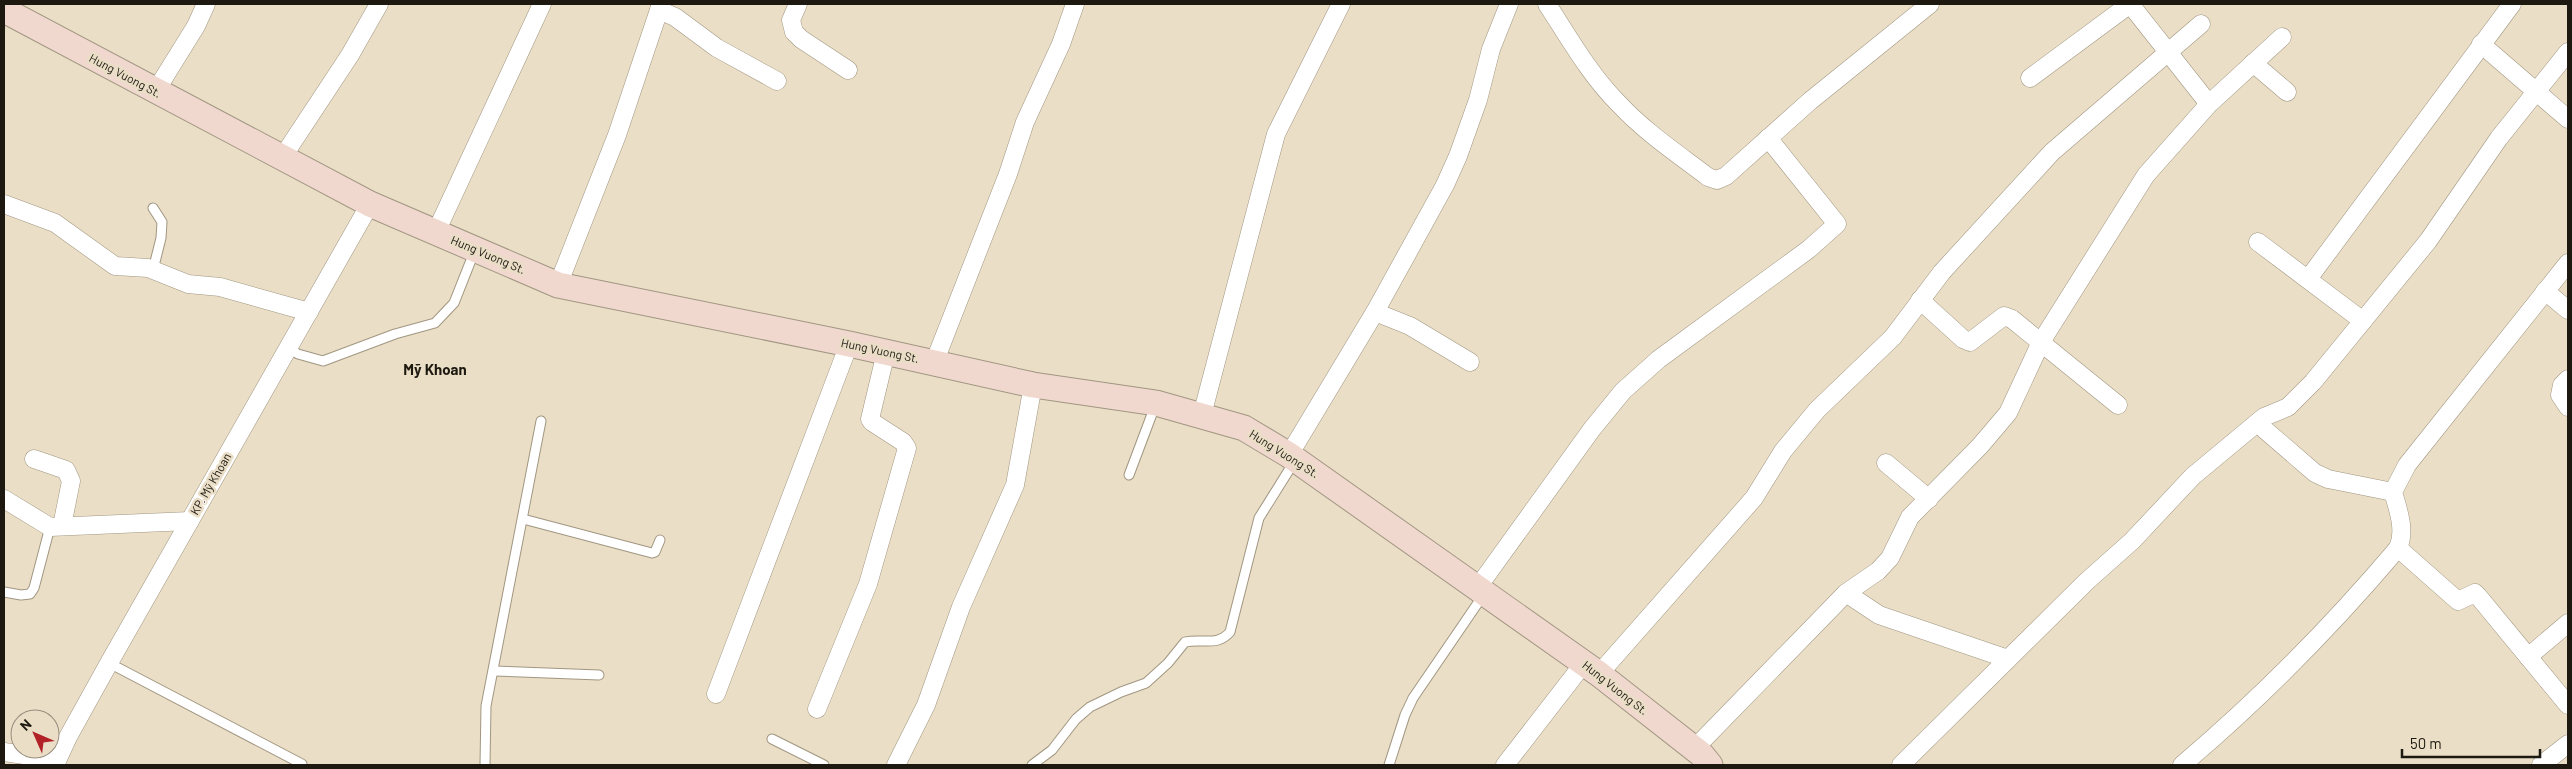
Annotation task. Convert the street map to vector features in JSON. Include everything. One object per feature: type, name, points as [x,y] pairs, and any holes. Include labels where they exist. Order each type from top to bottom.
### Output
[{"type":"street","points":[[155,92],[196,26],[206,4]]},
{"type":"street","points":[[282,158],[350,56],[378,4]]},
{"type":"street","points":[[436,232],[542,4]]},
{"type":"street","points":[[798,4],[791,20],[794,32],[848,70]]},
{"type":"street","points":[[934,363],[1008,174],[1025,122],[1061,44],[1075,4]]},
{"type":"street","points":[[1202,415],[1276,134],[1341,4]]},
{"type":"street","points":[[1292,457],[1375,312],[1458,156],[1478,100],[1491,49],[1509,4]]},
{"type":"street","points":[[1547,4],[1592,73],[1619,104],[1654,136],[1708,177],[1717,180],[1726,176],[1810,101],[1930,4]]},
{"type":"street","points":[[2030,78],[2130,4],[2209,104]]},
{"type":"street","points":[[2308,279],[2512,4]]},
{"type":"street","points":[[558,285],[617,135],[660,7],[717,48],[777,81]]},
{"type":"street","name":"Hung Vuong St.","points":[[4,10],[155,92],[370,204],[558,285],[849,344],[1034,385],[1156,403],[1244,428],[1292,457],[1482,590],[1591,669],[1702,757]]},
{"type":"street","points":[[1505,765],[1591,669],[1754,498],[1783,451],[1817,410],[1893,337],[1942,272],[2052,152],[2201,24]]},
{"type":"street","points":[[1702,757],[1846,593],[1878,571],[1890,558],[1910,517],[1980,446],[2008,413],[2041,342],[2146,175],[2209,104],[2282,37]]},
{"type":"street","points":[[2481,44],[2568,120]]},
{"type":"street","points":[[1901,765],[2086,581],[2132,541],[2192,476],[2264,417],[2288,407],[2313,382],[2428,241],[2499,138],[2568,52]]},
{"type":"street","points":[[2254,63],[2286,92]]},
{"type":"street","points":[[1482,590],[1592,429],[1623,391],[1659,359],[1809,249],[1837,224],[1768,138]]},
{"type":"street","points":[[4,204],[55,223],[115,266],[153,270],[188,284],[220,286],[309,312]]},
{"type":"street","name":"KP. Mỹ Khoan","points":[[56,763],[109,663],[370,204]]},
{"type":"street","points":[[2258,242],[2363,321]]},
{"type":"street","points":[[2182,765],[2277,679],[2359,594],[2398,548],[2401,541],[2400,519],[2393,492],[2406,465],[2568,263]]},
{"type":"street","points":[[2545,291],[2568,310]]},
{"type":"street","points":[[1920,300],[1966,340],[1976,339],[2004,316],[2041,342],[2118,405]]},
{"type":"street","points":[[1375,312],[1410,326],[1470,362]]},
{"type":"street","points":[[716,694],[849,344]]},
{"type":"street","points":[[817,709],[868,584],[907,448],[903,442],[870,419],[886,352]]},
{"type":"street","points":[[2568,379],[2562,385],[2560,395],[2568,407]]},
{"type":"street","points":[[896,765],[926,705],[961,607],[1015,484],[1034,385]]},
{"type":"street","points":[[2257,423],[2314,473],[2328,479],[2393,492]]},
{"type":"street","points":[[34,459],[66,470],[70,481],[56,527]]},
{"type":"street","points":[[1886,463],[1929,499]]},
{"type":"street","points":[[4,499],[56,527],[190,521]]},
{"type":"street","points":[[2398,548],[2458,601],[2475,593],[2568,706]]},
{"type":"street","points":[[1846,593],[1879,615],[2008,659]]},
{"type":"street","points":[[2528,657],[2568,624]]},
{"type":"street","points":[[2541,765],[2568,744]]},
{"type":"street","points":[[4,752],[56,763]]},
{"type":"lane","points":[[153,208],[162,222],[162,238],[153,270]]},
{"type":"lane","points":[[288,348],[298,354],[323,361],[395,334],[435,323],[454,303],[475,250]]},
{"type":"lane","points":[[1129,474],[1156,403]]},
{"type":"lane","points":[[486,765],[486,706],[541,422]]},
{"type":"lane","points":[[1032,765],[1052,750],[1076,719],[1090,706],[1146,683],[1168,663],[1185,642],[1223,640],[1230,632],[1259,518],[1292,457]]},
{"type":"lane","points":[[523,519],[652,554],[655,552],[660,540]]},
{"type":"lane","points":[[4,592],[21,595],[30,594],[34,588],[56,527]]},
{"type":"lane","points":[[1389,765],[1404,715],[1413,698],[1482,590]]},
{"type":"lane","points":[[109,663],[302,764]]},
{"type":"lane","points":[[494,671],[599,675]]},
{"type":"lane","points":[[772,739],[824,765]]},
{"type":"district","name":"Mỹ Khoan","points":[[435,370]]}]
